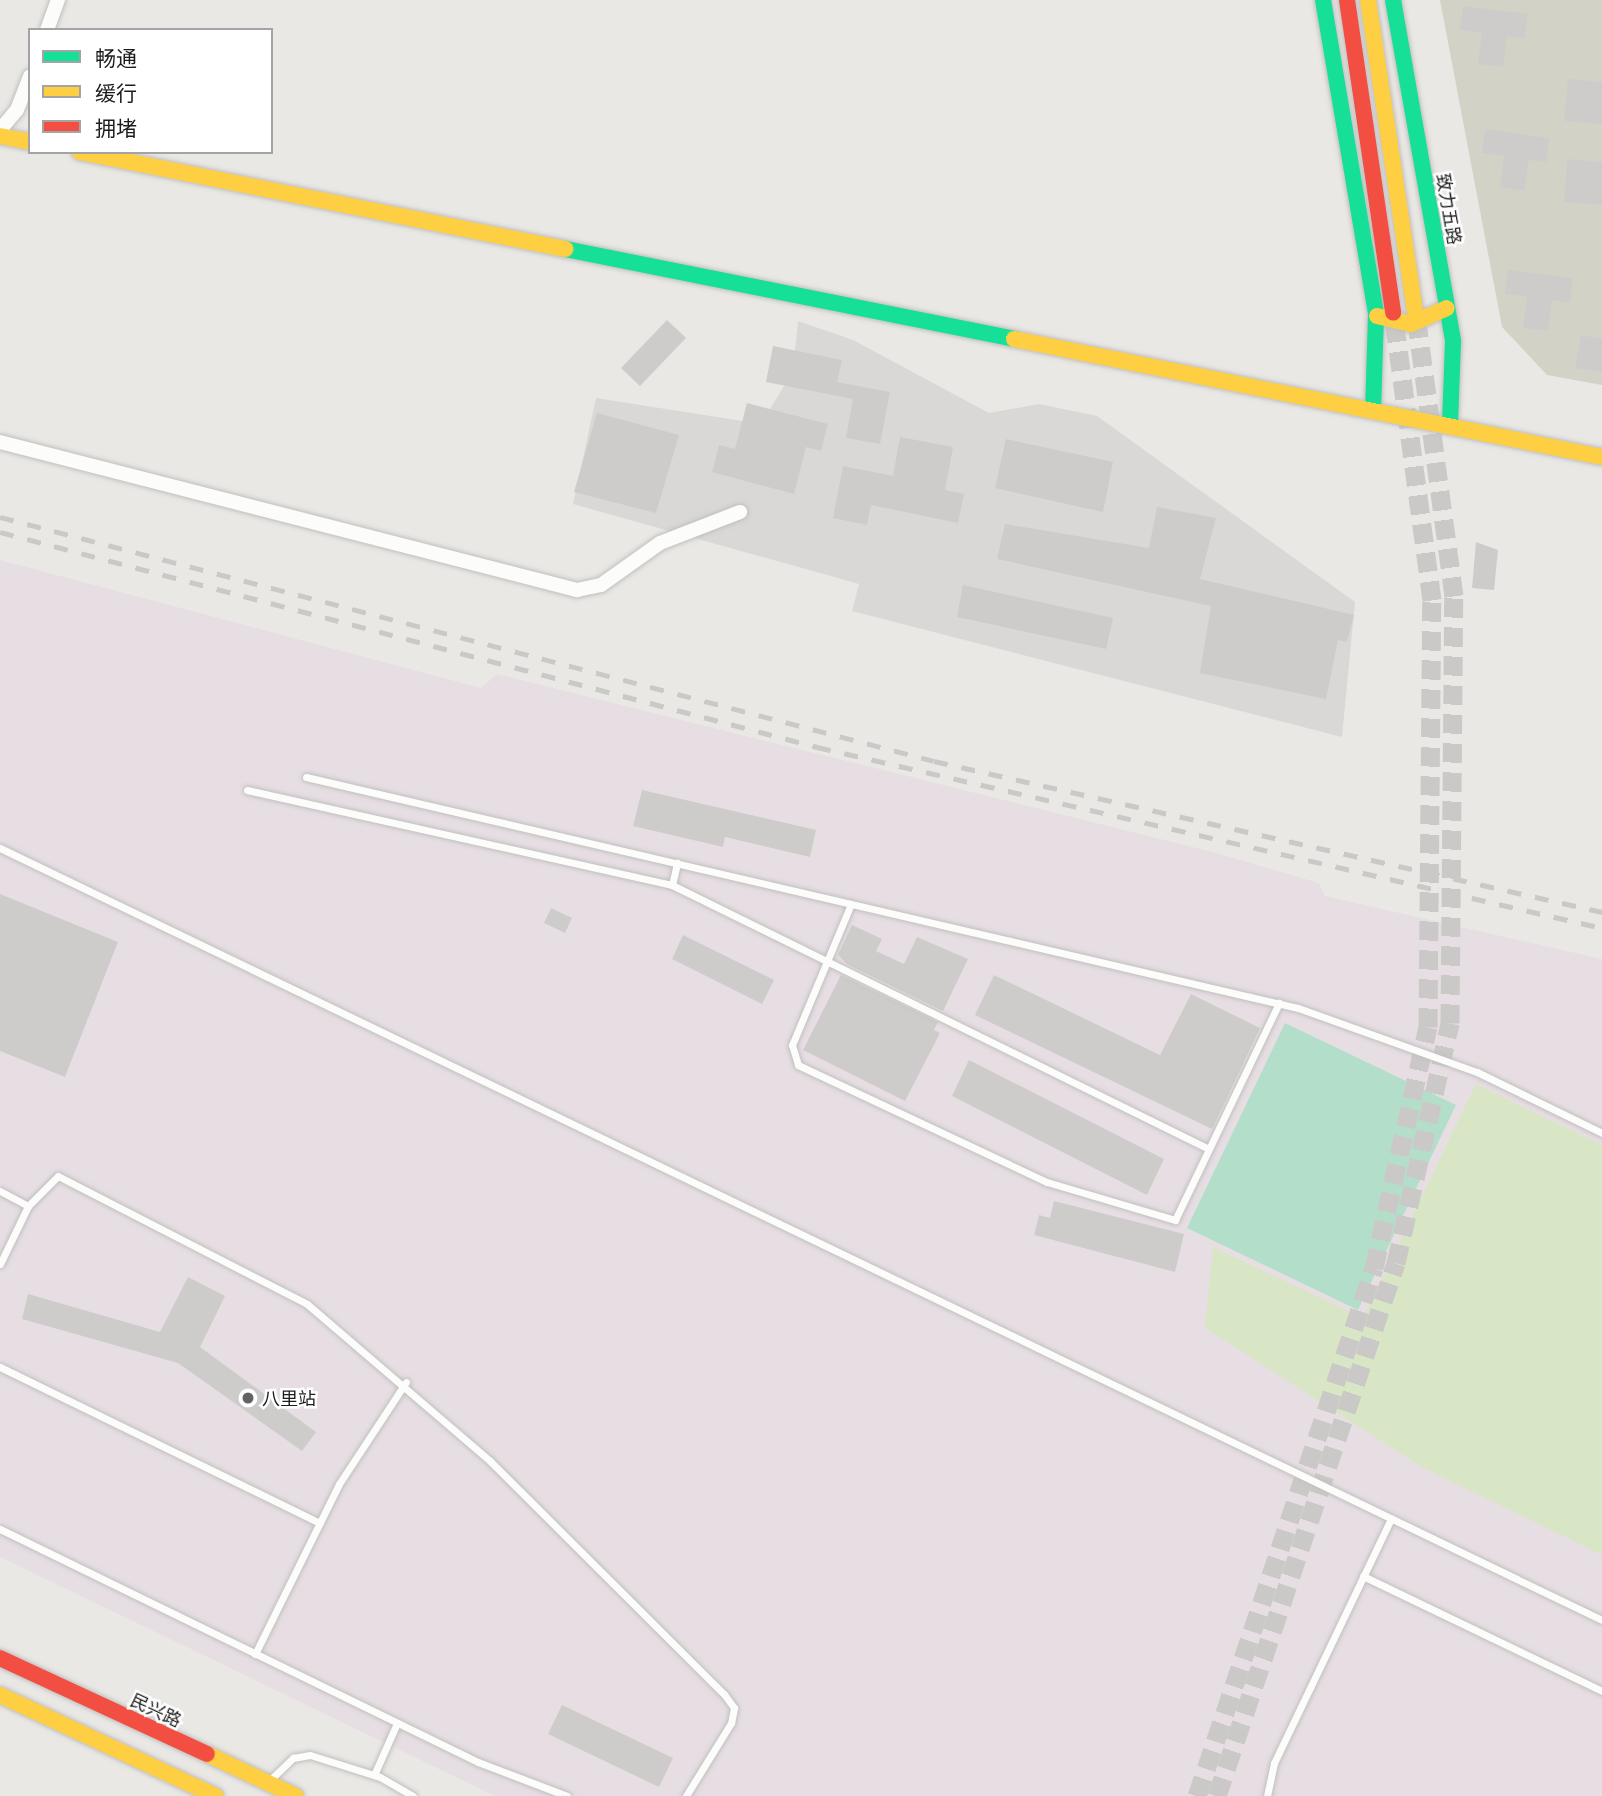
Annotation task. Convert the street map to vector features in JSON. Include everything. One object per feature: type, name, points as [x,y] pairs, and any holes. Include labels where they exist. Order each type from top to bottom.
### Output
[{"type":"street","points":[[48,28],[58,0]]},
{"type":"street","points":[[1322,0],[1376,315],[1373,408]]},
{"type":"street","points":[[1347,0],[1393,313]]},
{"type":"street","points":[[1368,0],[1415,309]]},
{"type":"street","name":"致力五路","points":[[1393,0],[1453,342],[1450,425]]},
{"type":"street","points":[[0,130],[17,110],[28,81]]},
{"type":"street","points":[[0,136],[28,142]]},
{"type":"street","points":[[90,154],[1373,408],[1602,457]]},
{"type":"street","points":[[1376,315],[1411,324],[1447,308]]},
{"type":"street","points":[[0,442],[577,590],[601,585],[660,543],[740,512]]},
{"type":"street","name":"民兴路","points":[[0,1658],[265,1789],[296,1796]]},
{"type":"street","points":[[0,1695],[216,1796]]},
{"type":"lane","points":[[306,777],[1279,1003],[1368,1029],[1476,1072],[1602,1133]]},
{"type":"lane","points":[[247,790],[672,886],[828,960],[1209,1149]]},
{"type":"lane","points":[[0,848],[1602,1620]]},
{"type":"lane","points":[[672,886],[677,863]]},
{"type":"lane","points":[[850,904],[792,1045],[798,1065],[1047,1182],[1175,1220],[1279,1003]]},
{"type":"lane","points":[[0,1264],[28,1206],[58,1176],[307,1304],[406,1382],[734,1708],[686,1796]]},
{"type":"lane","points":[[0,1191],[28,1206]]},
{"type":"lane","points":[[0,1367],[320,1523]]},
{"type":"lane","points":[[255,1654],[320,1523],[406,1382]]},
{"type":"lane","points":[[1267,1796],[1274,1763],[1391,1518]]},
{"type":"lane","points":[[0,1529],[397,1723],[566,1796]]},
{"type":"lane","points":[[1363,1576],[1602,1691]]},
{"type":"lane","points":[[374,1775],[397,1723]]},
{"type":"lane","points":[[265,1789],[293,1758],[310,1755],[374,1775],[413,1796]]},
{"type":"shaded area","points":[[1440,0],[1602,0],[1602,385],[1547,375],[1502,327]]},
{"type":"shaded area","points":[[798,321],[853,340],[989,413],[1039,404],[1097,416],[1355,602],[1342,737],[852,611],[859,584],[573,504],[596,398],[749,422],[770,409],[793,371]]},
{"type":"shaded area","points":[[0,560],[481,688],[497,674],[1213,852],[1319,883],[1325,896],[1602,959],[1602,1796],[495,1796],[0,1557]]},
{"type":"green space","points":[[1285,1023],[1456,1105],[1358,1310],[1187,1228]]},
{"type":"green space","points":[[1476,1084],[1602,1145],[1602,1555],[1422,1467],[1205,1328],[1213,1247],[1363,1318]]},
{"type":"building","points":[[1463,6],[1528,14],[1524,39],[1507,36],[1503,67],[1478,64],[1482,33],[1460,30]]},
{"type":"building","points":[[1568,79],[1602,82],[1602,124],[1564,121]]},
{"type":"building","points":[[1485,129],[1549,138],[1546,162],[1529,160],[1524,191],[1500,187],[1504,156],[1482,153]]},
{"type":"building","points":[[1567,159],[1602,162],[1602,205],[1564,202]]},
{"type":"building","points":[[1508,270],[1573,278],[1570,303],[1552,300],[1548,331],[1523,328],[1527,297],[1505,294]]},
{"type":"building","points":[[667,320],[686,338],[640,386],[621,368]]},
{"type":"building","points":[[1581,335],[1602,339],[1602,372],[1575,368]]},
{"type":"building","points":[[773,346],[842,360],[837,382],[890,392],[880,444],[846,438],[853,399],[766,382]]},
{"type":"building","points":[[747,403],[828,424],[821,451],[806,447],[794,494],[712,472],[719,445],[735,449]]},
{"type":"building","points":[[597,413],[679,435],[656,513],[574,492]]},
{"type":"building","points":[[900,437],[953,447],[945,490],[964,494],[958,523],[871,505],[867,525],[833,518],[843,466],[893,476]]},
{"type":"building","points":[[1006,439],[1113,462],[1103,512],[995,488]]},
{"type":"building","points":[[1157,507],[1216,518],[1200,579],[1354,615],[1347,642],[1338,640],[1326,699],[1200,673],[1211,606],[997,559],[1005,524],[1149,548]]},
{"type":"building","points":[[1476,542],[1498,550],[1494,590],[1472,588]]},
{"type":"building","points":[[963,585],[1113,618],[1106,649],[957,617]]},
{"type":"building","points":[[642,790],[816,830],[810,857],[725,837],[723,847],[633,826]]},
{"type":"building","points":[[0,894],[118,942],[65,1077],[0,1051]]},
{"type":"building","points":[[551,908],[572,918],[565,933],[544,923]]},
{"type":"building","points":[[852,925],[882,939],[876,951],[904,964],[917,937],[968,959],[943,1011],[847,964],[838,955]]},
{"type":"building","points":[[683,935],[774,980],[762,1004],[672,959]]},
{"type":"building","points":[[841,975],[938,1022],[934,1030],[940,1033],[905,1101],[803,1050]]},
{"type":"building","points":[[994,975],[1160,1055],[1191,994],[1260,1028],[1212,1129],[975,1015]]},
{"type":"building","points":[[969,1060],[1164,1159],[1147,1195],[952,1096]]},
{"type":"building","points":[[1054,1201],[1184,1234],[1175,1272],[1034,1235],[1039,1215],[1050,1218]]},
{"type":"building","name":"八里站","points":[[188,1277],[225,1296],[200,1347],[316,1432],[302,1451],[178,1363],[22,1319],[28,1294],[160,1332]]},
{"type":"building","points":[[562,1705],[673,1758],[659,1787],[548,1734]]},
{"type":"tunnel","points":[[1217,1796],[1396,1263],[1450,1023],[1454,596],[1415,309]]},
{"type":"tunnel","points":[[1197,1796],[1374,1268],[1428,1027],[1432,600],[1393,313]]},
{"type":"railway","points":[[0,517],[934,761],[1602,912]]},
{"type":"railway","points":[[0,532],[817,747],[1602,928]]},
{"type":"traffic: fast","points":[[1323,0],[1376,315],[1373,408]]},
{"type":"traffic: fast","points":[[1393,0],[1453,342],[1450,425]]},
{"type":"traffic: fast","points":[[565,249],[1014,339]]},
{"type":"traffic: slow","points":[[1368,0],[1415,309]]},
{"type":"traffic: slow","points":[[0,136],[28,142]]},
{"type":"traffic: slow","points":[[90,154],[565,249]]},
{"type":"traffic: slow","points":[[1377,316],[1411,324],[1447,308]]},
{"type":"traffic: slow","points":[[1014,339],[1602,457]]},
{"type":"traffic: slow","points":[[0,1695],[216,1796]]},
{"type":"traffic: slow","points":[[207,1754],[296,1796]]},
{"type":"traffic: jam","points":[[1347,0],[1393,313]]},
{"type":"traffic: jam","points":[[0,1658],[207,1754]]},
{"type":"place","name":"八里站","points":[[248,1398]]}]
